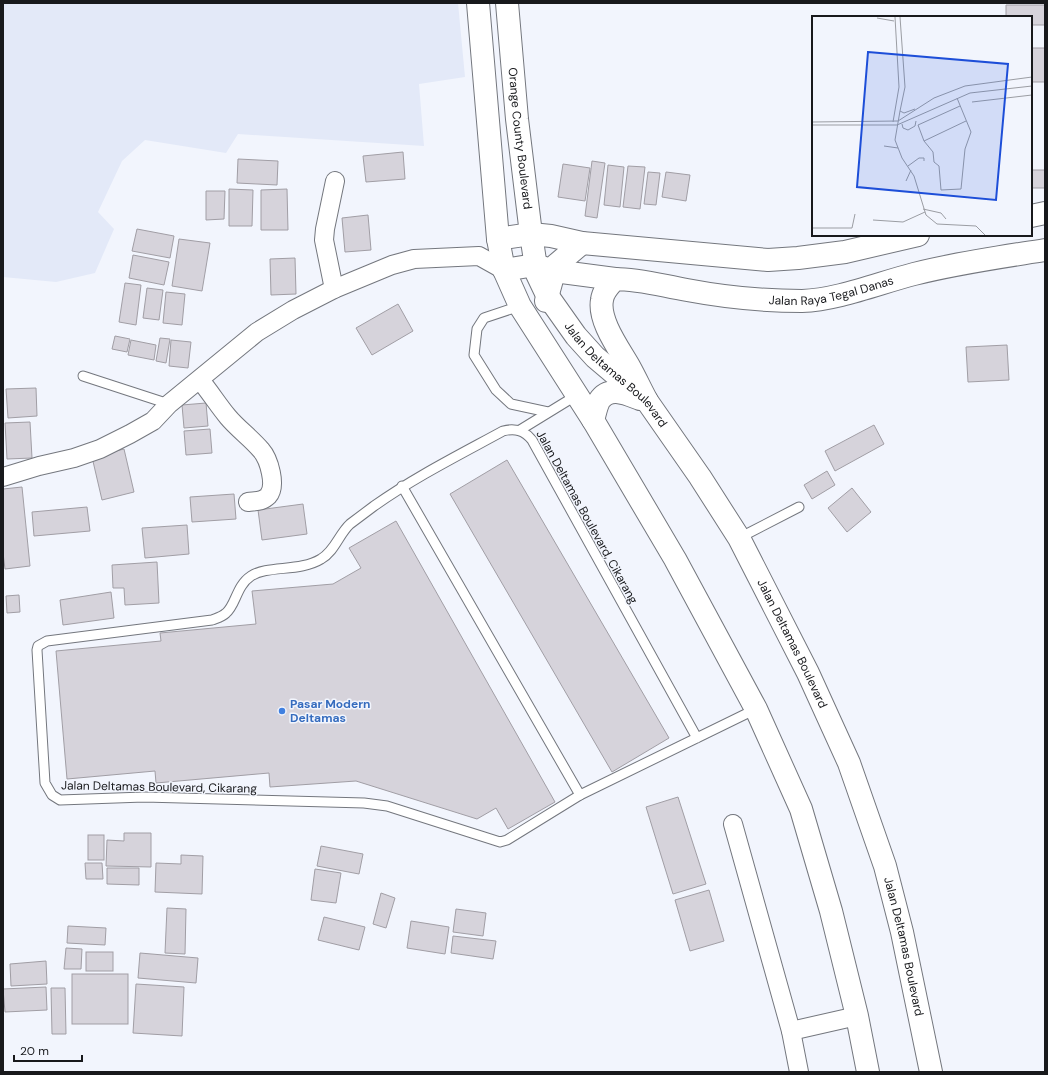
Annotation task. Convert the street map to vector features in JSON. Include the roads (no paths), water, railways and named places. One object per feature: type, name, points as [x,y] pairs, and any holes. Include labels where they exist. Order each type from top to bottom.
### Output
[{"type":"main road","points":[[478,3],[498,239],[504,270],[520,306],[593,420],[675,558],[756,709],[801,809],[831,910],[857,1016],[868,1072]]},
{"type":"main road","name":"Orange County Boulevard","points":[[507,3],[517,119],[531,234],[542,270]]},
{"type":"main road","points":[[1032,216],[1045,213]]},
{"type":"main road","points":[[498,239],[531,234],[551,236],[582,243],[768,260],[846,252],[914,236]]},
{"type":"main road","points":[[542,270],[556,265],[582,243]]},
{"type":"main road","name":"Jalan Raya Tegal Danas","points":[[504,270],[542,270],[615,279],[632,279],[688,290],[750,299],[803,301],[834,296],[915,274],[962,264],[1045,250]]},
{"type":"main road","name":"Jalan Deltamas Boulevard","points":[[542,270],[546,295],[576,336],[595,357],[647,402],[700,477],[739,538],[808,673],[849,763],[885,866],[900,924],[931,1072]]},
{"type":"main road","points":[[615,279],[606,288],[602,300],[602,313],[610,334],[636,379],[647,402]]},
{"type":"main road","points":[[542,340],[546,295]]},
{"type":"main road","points":[[593,420],[600,400],[610,392],[622,392],[647,402]]},
{"type":"street","points":[[334,289],[324,240],[335,181]]},
{"type":"street","points":[[479,256],[498,239]]},
{"type":"street","points":[[3,477],[39,466],[74,458],[100,449],[152,421],[169,404],[257,332],[293,310],[334,289],[392,265],[414,259],[479,256],[504,270]]},
{"type":"street","points":[[200,380],[213,396],[222,411],[238,429],[262,450],[267,459],[272,485],[269,495],[261,501],[248,502]]},
{"type":"street","points":[[733,824],[791,1031],[799,1072]]},
{"type":"street","points":[[791,1031],[857,1016]]},
{"type":"lane","points":[[520,306],[484,318],[477,329],[474,355],[496,390],[511,404],[548,412]]},
{"type":"lane","points":[[83,376],[169,404]]},
{"type":"lane","points":[[520,430],[577,395]]},
{"type":"lane","name":"Jalan Deltamas Boulevard, Cikarang","points":[[697,738],[532,440],[527,433],[520,430],[511,429],[503,431],[402,486],[349,525],[333,549],[323,559],[312,564],[262,571],[251,576],[240,586],[228,612],[221,617],[212,620],[47,641],[38,646],[36,650],[45,777],[48,789],[55,798],[60,800],[144,797],[364,803],[387,806],[500,842],[507,840],[580,795],[697,738],[756,709]]},
{"type":"lane","points":[[402,486],[580,795]]},
{"type":"lane","points":[[739,538],[799,508]]},
{"type":"place","name":"Pasar Modern Deltamas","points":[[282,711]]}]
